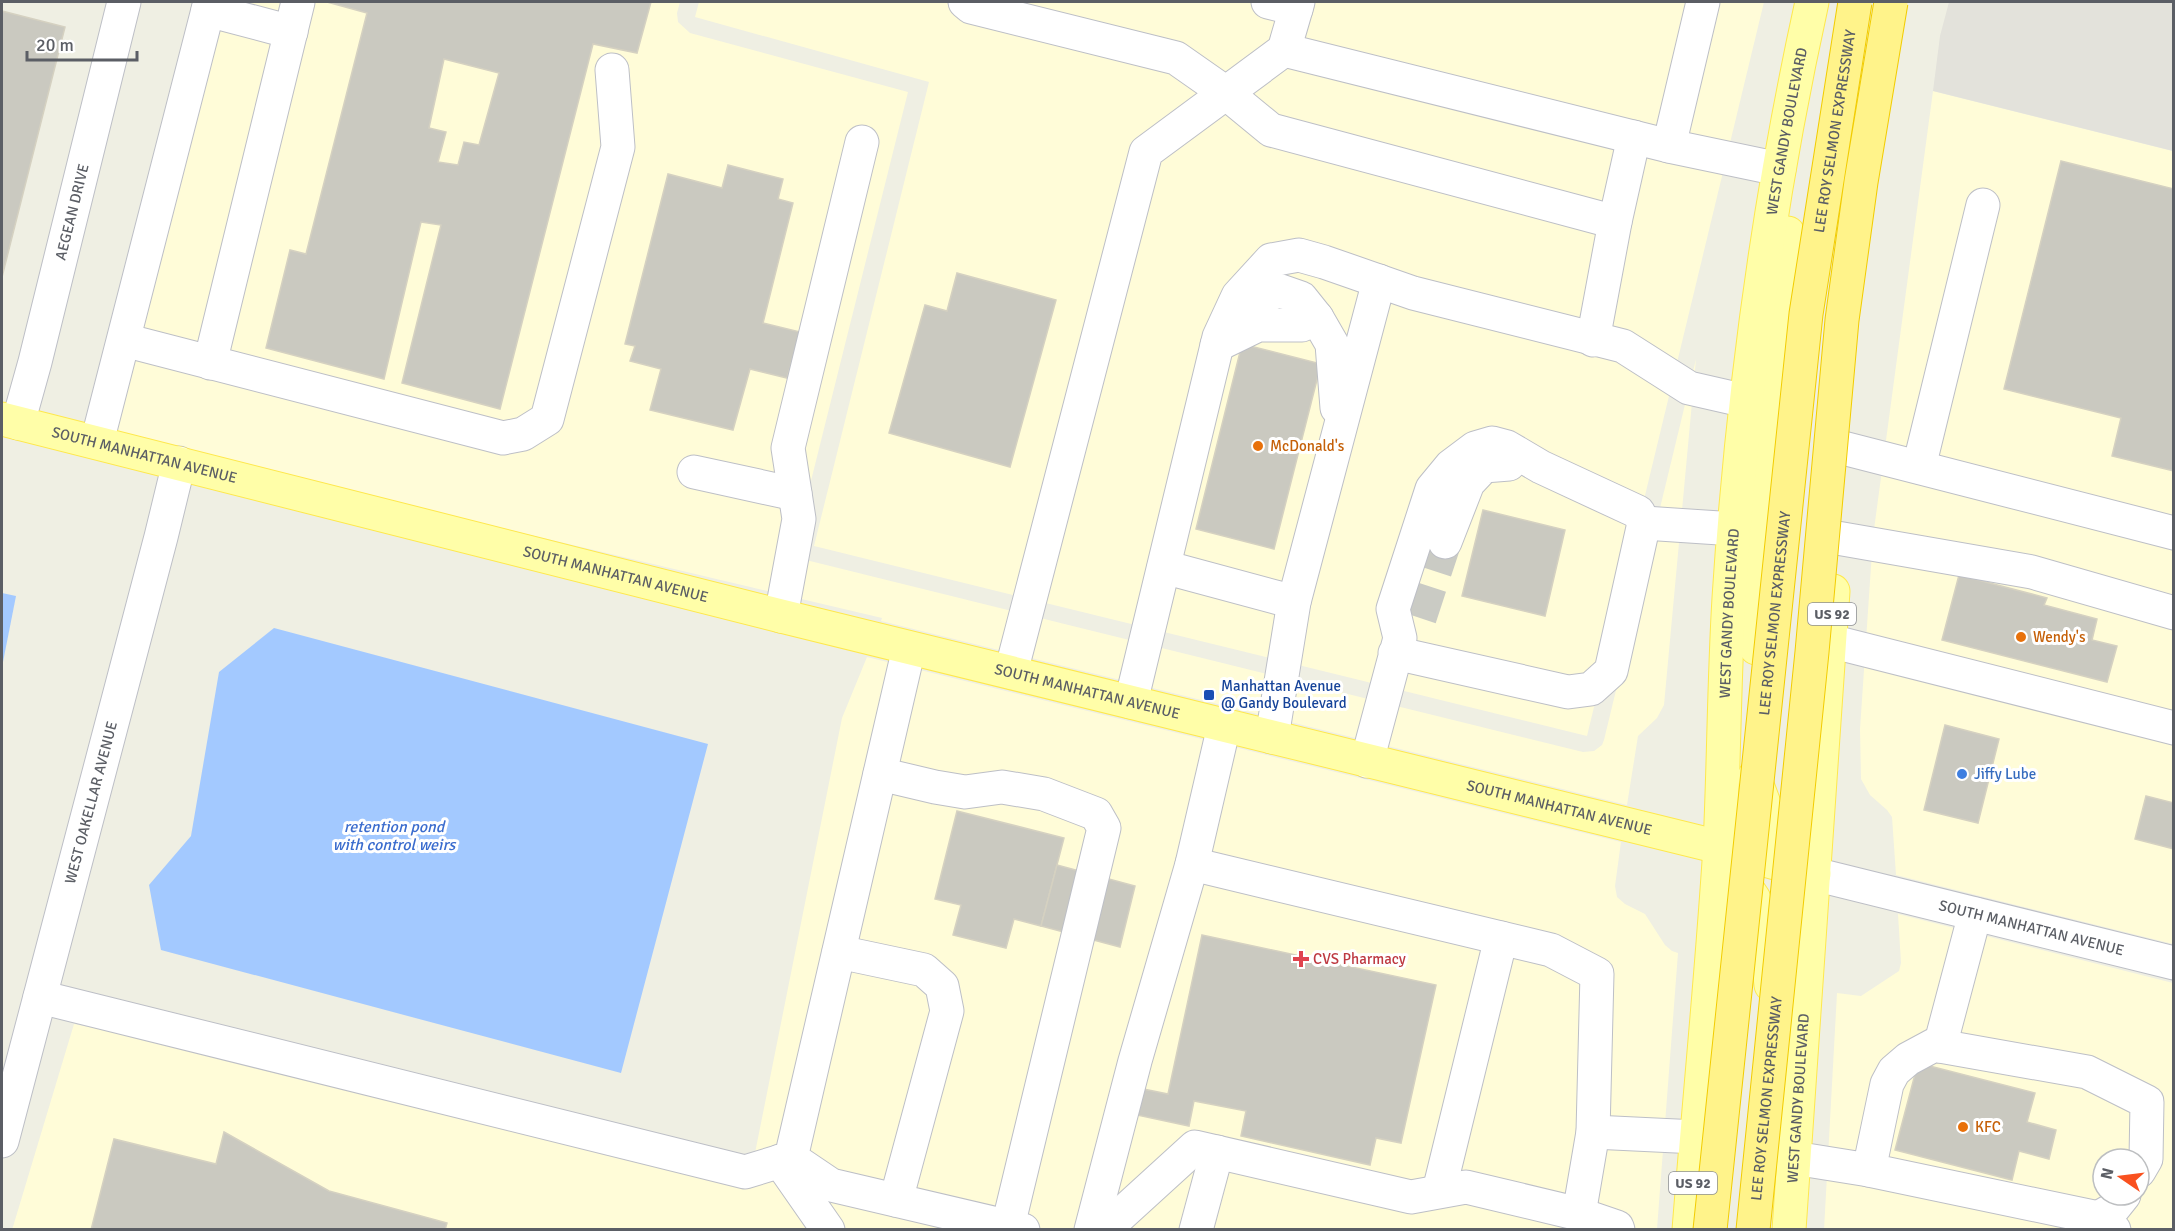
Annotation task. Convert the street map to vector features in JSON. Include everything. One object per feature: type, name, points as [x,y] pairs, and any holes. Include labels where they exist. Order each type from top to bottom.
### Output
[{"type":"highway","name":"LEE ROY SELMON EXPRESSWAY","points":[[1710,1230],[1806,314],[1855,2]]},
{"type":"highway","name":"LEE ROY SELMON EXPRESSWAY","points":[[1753,1230],[1812,652],[1842,320],[1861,182],[1892,2]]},
{"type":"main road","name":"WEST GANDY BOULEVARD","points":[[1689,1230],[1719,847],[1729,598],[1746,401],[1765,250],[1795,76],[1812,2]]},
{"type":"main road","points":[[1814,874],[1772,825],[1753,775],[1749,727],[1771,459],[1786,314],[1784,251],[1831,2]]},
{"type":"main road","name":"WEST GANDY BOULEVARD","points":[[1789,1230],[1844,448],[1865,253],[1907,2]]},
{"type":"main road","name":"SOUTH MANHATTAN AVENUE","points":[[10,421],[909,648],[1719,847],[1814,874]]},
{"type":"main road","points":[[1719,847],[1754,899],[1767,946],[1772,993],[1759,1230]]},
{"type":"street","name":"AEGEAN DRIVE","points":[[10,421],[41,339],[124,2]]},
{"type":"street","points":[[965,2],[971,7],[1176,58],[1226,93],[1271,130],[1615,222]]},
{"type":"street","points":[[1669,146],[1703,2]]},
{"type":"street","points":[[1011,672],[1146,152],[1284,50],[1287,4]]},
{"type":"street","points":[[97,442],[209,6],[294,17],[210,363]]},
{"type":"street","points":[[1284,50],[1669,146],[1779,169]]},
{"type":"street","points":[[124,340],[503,438],[523,434],[547,419],[618,147],[612,70]]},
{"type":"street","points":[[1593,340],[1634,137]]},
{"type":"street","points":[[781,616],[799,519],[788,448],[862,142]]},
{"type":"street","points":[[1919,467],[1983,205]]},
{"type":"street","points":[[1131,702],[1228,319],[1271,260],[1299,255],[1413,293],[1623,346],[1689,388],[1746,401]]},
{"type":"street","points":[[1272,737],[1294,602],[1379,281]]},
{"type":"street","points":[[1228,319],[1278,290],[1301,298],[1317,318],[1332,344],[1339,434]]},
{"type":"street","points":[[1367,760],[1405,637],[1393,609],[1432,489],[1451,466],[1475,448],[1492,442],[1507,447],[1540,467],[1638,512],[1644,523],[1611,671],[1591,689],[1568,692],[1405,637]]},
{"type":"street","points":[[1844,448],[2174,533]]},
{"type":"street","name":"WEST OAKELLAR AVENUE","points":[[2,1141],[179,463]]},
{"type":"street","points":[[1445,542],[1468,483],[1484,466],[1507,463],[1540,467]]},
{"type":"street","points":[[694,472],[795,494]]},
{"type":"street","points":[[1644,523],[1735,529]]},
{"type":"street","points":[[1837,538],[2032,572],[2174,613]]},
{"type":"street","points":[[1164,567],[1294,602]]},
{"type":"street","points":[[1830,641],[2174,728]]},
{"type":"street","points":[[828,1230],[786,1160],[839,952],[909,648]]},
{"type":"street","points":[[1091,1230],[1135,1061],[1192,864],[1224,726]]},
{"type":"street","points":[[40,997],[745,1172],[786,1160],[831,1185],[1016,1228],[1104,828],[1096,814],[1044,794],[1002,787],[965,792],[880,774]]},
{"type":"street","points":[[1192,864],[1551,950],[1597,974],[1593,1132],[1579,1214]]},
{"type":"street","name":"SOUTH MANHATTAN AVENUE","points":[[1814,874],[2174,963]]},
{"type":"street","points":[[1940,1046],[1975,914]]},
{"type":"street","points":[[1439,1191],[1501,938]]},
{"type":"street","points":[[839,952],[924,970],[942,986],[947,1011],[896,1200]]},
{"type":"street","points":[[1869,1170],[1887,1084],[1894,1071],[1908,1059],[1934,1045],[2087,1072],[2147,1102],[2146,1147]]},
{"type":"street","points":[[1593,1132],[1697,1137]]},
{"type":"street","points":[[1104,1230],[1195,1147],[1411,1197],[1466,1187],[1579,1214],[1617,1227],[1618,1230]]},
{"type":"street","points":[[1196,1230],[1217,1152]]},
{"type":"street","points":[[1794,1158],[1869,1170],[2106,1224],[2114,1207]]},
{"type":"shaded area","points":[[202,2],[680,2],[677,13],[678,22],[690,33],[908,92],[796,541],[800,556],[810,561],[1583,752],[1594,751],[1602,745],[1604,740],[1696,359],[1664,705],[1657,718],[1638,736],[1627,805],[881,621],[882,618],[522,533],[112,432]]},
{"type":"shaded area","points":[[699,2],[1764,2],[1587,736],[814,546],[929,82],[695,17]]},
{"type":"shaded area","points":[[1949,2],[2173,2],[2173,151],[1933,91],[1940,36]]},
{"type":"shaded area","points":[[1933,91],[2173,151],[2173,944],[1896,875],[1892,817],[1870,795],[1861,779],[1860,729],[1873,537]]},
{"type":"shaded area","points":[[867,657],[1621,842],[1615,886],[1617,897],[1625,904],[1645,914],[1665,945],[1678,953],[1657,1229],[12,1230],[74,1024],[753,1163],[842,718]]},
{"type":"shaded area","points":[[1898,914],[2173,983],[2173,1229],[1824,1230],[1837,993],[1861,996],[1899,971],[1901,963]]},
{"type":"water","points":[[2,593],[16,596],[2,667]]},
{"type":"water","name":"retention pond with control weirs","points":[[274,628],[708,744],[621,1073],[161,950],[149,885],[191,836],[219,672]]},
{"type":"building","points":[[327,2],[651,2],[637,53],[593,44],[500,409],[402,383],[441,225],[421,222],[384,379],[266,348],[290,250],[306,254],[367,13]],"holes":[[[444,59],[499,73],[479,145],[464,142],[458,165],[438,162],[446,132],[429,128]]]},
{"type":"building","points":[[2,11],[65,27],[2,277]]},
{"type":"building","points":[[2061,161],[2174,189],[2174,471],[2112,456],[2121,418],[2004,389]]},
{"type":"building","points":[[728,165],[783,179],[778,199],[793,203],[763,323],[800,332],[787,378],[750,369],[733,430],[650,410],[661,369],[630,361],[635,346],[625,344],[668,174],[722,188]]},
{"type":"building","points":[[957,273],[1056,300],[1010,467],[889,433],[925,305],[947,311]]},
{"type":"building","name":"McDonald's","points":[[1242,344],[1321,364],[1274,549],[1196,529]]},
{"type":"building","points":[[1483,510],[1565,530],[1545,616],[1462,596]]},
{"type":"building","points":[[1959,575],[2047,598],[2044,605],[2097,619],[2092,640],[2117,646],[2107,682],[1942,640]]},
{"type":"building","name":"Jiffy Lube","points":[[1945,725],[1999,739],[1978,823],[1924,810]]},
{"type":"building","points":[[2146,796],[2174,803],[2174,849],[2135,839]]},
{"type":"building","points":[[957,811],[1064,838],[1041,926],[1014,919],[1006,948],[953,935],[961,905],[935,899]]},
{"type":"building","points":[[1057,865],[1135,886],[1120,947],[1041,926]]},
{"type":"building","name":"CVS Pharmacy","points":[[1202,935],[1436,985],[1401,1143],[1376,1138],[1370,1165],[1241,1136],[1246,1111],[1194,1101],[1189,1126],[1137,1115],[1143,1089],[1168,1094]]},
{"type":"building","points":[[1918,1063],[2035,1093],[2027,1122],[2056,1130],[2049,1159],[2019,1151],[2012,1180],[1895,1150]]},
{"type":"building","points":[[224,1132],[329,1191],[447,1223],[445,1230],[91,1230],[114,1139],[216,1164]]},
{"type":"tunnel","points":[[1420,618],[1445,542]]},
{"type":"place","name":"McDonald's","points":[[1258,446]]},
{"type":"place","name":"Wendy's","points":[[2021,637]]},
{"type":"place","name":"Manhattan Avenue @ Gandy Boulevard","points":[[1209,695]]},
{"type":"place","name":"Jiffy Lube","points":[[1962,774]]},
{"type":"place","name":"CVS Pharmacy","points":[[1301,959]]},
{"type":"place","name":"KFC","points":[[1963,1127]]}]
